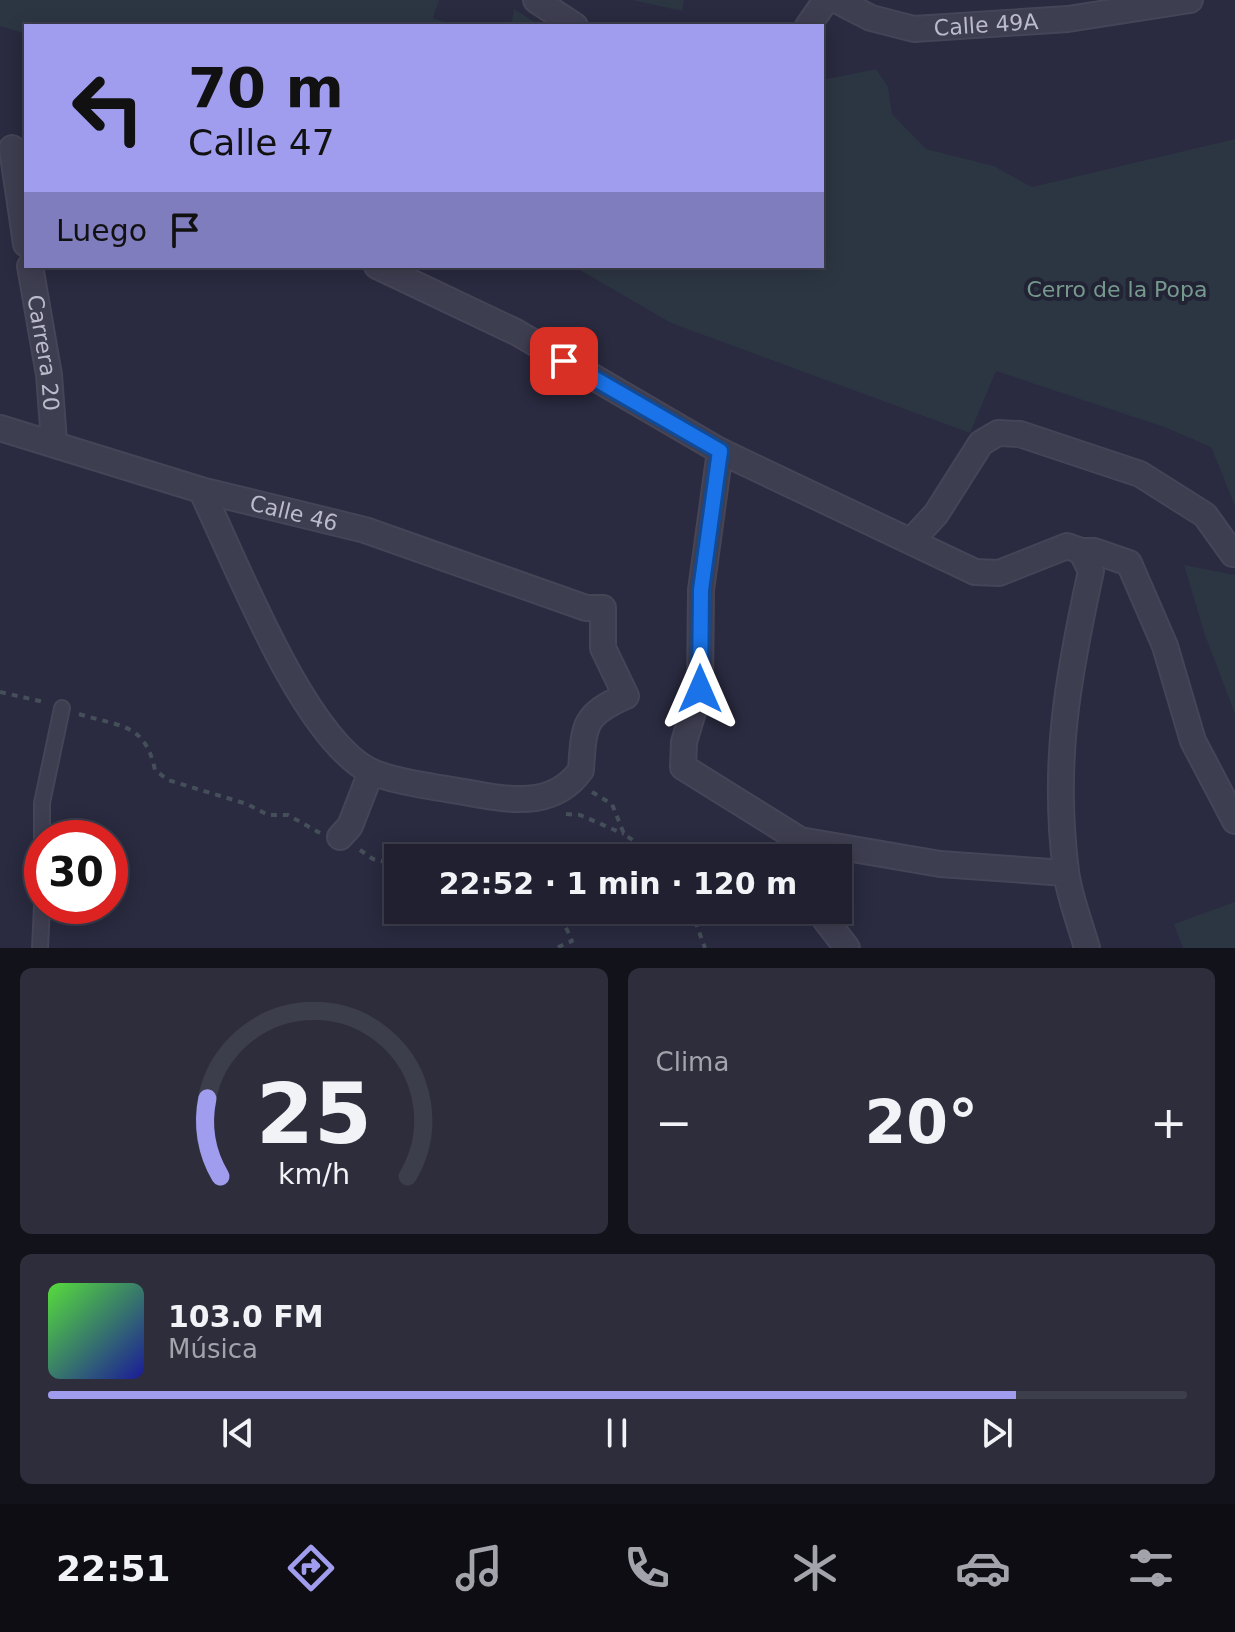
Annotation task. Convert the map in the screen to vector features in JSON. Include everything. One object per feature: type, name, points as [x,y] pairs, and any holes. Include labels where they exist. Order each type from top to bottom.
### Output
[{"type":"street","points":[[536,0],[572,24]]},
{"type":"street","points":[[809,24],[826,0]]},
{"type":"street","name":"Calle 49A","points":[[836,0],[871,18],[914,29],[1068,19],[1190,0]]},
{"type":"street","points":[[1050,0],[1068,19]]},
{"type":"street","points":[[13,148],[24,229]]},
{"type":"street","name":"Carrera 20","points":[[30,268],[49,375],[54,441]]},
{"type":"street","points":[[381,268],[516,332],[720,451],[975,572],[999,573],[1067,546],[1081,551],[1101,552],[1129,563],[1165,646],[1193,741],[1235,821]]},
{"type":"street","name":"Calle 46","points":[[0,428],[54,441],[201,490],[365,530],[586,608],[603,608],[603,648],[626,696],[595,710],[586,729],[581,770],[575,778]]},
{"type":"street","points":[[912,540],[936,514],[981,443],[998,433],[1020,434],[1140,474],[1205,515],[1233,554]]},
{"type":"street","points":[[720,451],[701,590],[700,689],[684,742],[683,767],[790,844]]},
{"type":"street","points":[[201,490],[299,691],[335,744],[371,772],[489,796],[526,799],[552,796],[575,778]]},
{"type":"street","points":[[1081,551],[1091,571],[1067,684],[1059,766],[1066,873],[1087,948]]},
{"type":"street","points":[[340,837],[350,826],[371,772]]},
{"type":"street","points":[[852,855],[1066,873]]},
{"type":"street","points":[[829,924],[847,948]]},
{"type":"lane","points":[[42,820],[42,803],[62,708]]},
{"type":"lane","points":[[40,948],[41,924]]},
{"type":"path","points":[[0,692],[19,694],[140,734],[150,746],[155,770],[168,780],[247,804],[268,815],[288,815],[324,835],[340,837],[373,859],[384,862]]},
{"type":"path","points":[[575,778],[612,804],[624,834]]},
{"type":"path","points":[[526,799],[560,813],[580,815],[624,834],[638,844]]},
{"type":"path","points":[[556,948],[572,941],[564,924]]},
{"type":"path","points":[[696,924],[705,948]]},
{"type":"green space","points":[[0,0],[439,0],[433,18],[448,24],[24,24],[24,33],[0,26]]},
{"type":"green space","points":[[632,0],[684,0],[682,11]]},
{"type":"green space","points":[[514,9],[538,24],[511,24]]},
{"type":"green space","name":"Cerro de la Popa","points":[[876,69],[888,87],[892,114],[926,149],[994,166],[1032,187],[1235,139],[1235,506],[1211,447],[1164,427],[996,371],[970,433],[671,323],[576,268],[824,268],[824,80]]},
{"type":"green space","points":[[1184,565],[1235,575],[1235,714],[1205,635]]},
{"type":"green space","points":[[1235,902],[1235,948],[1183,948],[1174,924]]},
{"type":"route","points":[[564,361],[720,451],[701,590],[700,689]]}]
